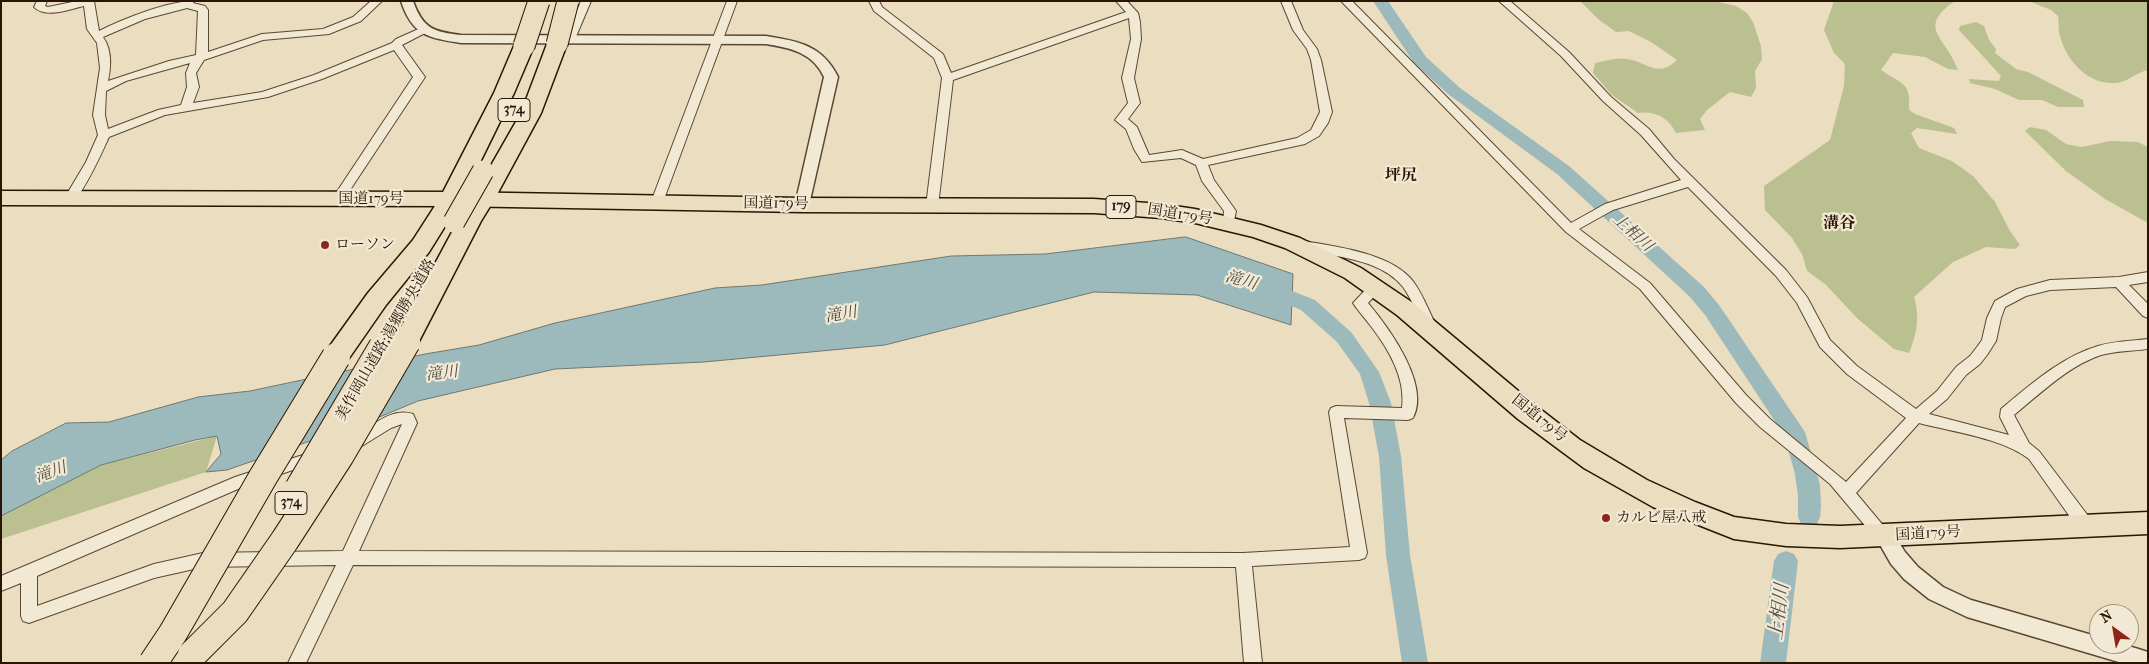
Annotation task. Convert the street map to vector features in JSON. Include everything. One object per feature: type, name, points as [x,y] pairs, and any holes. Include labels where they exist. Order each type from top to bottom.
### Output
[{"type":"highway","points":[[190,659],[235,612],[285,540],[340,455],[395,345],[483,200],[531,113],[542,43],[539,1]]},
{"type":"highway","name":"美作岡山道路;湯郷勝央道路","points":[[395,345],[453,210],[483,172],[517,104],[542,43],[553,1]]},
{"type":"highway","points":[[153,663],[173,633],[263,477],[336,357],[377,299],[453,210],[504,93],[542,43],[568,1]]},
{"type":"highway","name":"国道179号","points":[[1,199],[338,199],[453,210],[483,200],[1143,208],[1185,214],[1229,223],[1292,242],[1353,273],[1430,328],[1551,432],[1611,472],[1682,508],[1737,529],[1804,538],[2148,523]]},
{"type":"street","points":[[42,1],[39,7],[47,10],[89,2],[92,29],[102,43],[105,68],[100,89],[99,115],[104,135],[92,162],[70,199]]},
{"type":"street","points":[[100,89],[122,79],[173,62],[200,58],[262,37],[325,32],[357,19],[376,1]]},
{"type":"street","points":[[407,1],[415,22],[423,30],[432,34],[460,39],[542,43],[766,40],[794,45],[815,54],[827,67],[831,77],[802,204]]},
{"type":"street","points":[[532,1],[542,43]]},
{"type":"street","points":[[542,43],[586,1]]},
{"type":"street","points":[[657,202],[732,1]]},
{"type":"street","points":[[874,1],[878,9],[939,56],[948,78],[932,206]]},
{"type":"street","points":[[1121,1],[1133,13],[1136,39],[1128,78],[1134,103],[1121,120],[1130,124],[1142,154],[1146,159],[1182,154],[1202,163],[1301,141],[1315,133],[1322,124],[1326,112],[1316,60],[1312,49],[1298,30],[1286,1]]},
{"type":"street","points":[[1346,1],[1570,229],[1645,286],[1741,399],[1765,423],[1847,492],[1884,536],[1898,558],[1911,573],[1936,593],[1967,608],[2148,661]]},
{"type":"street","points":[[1504,1],[1565,54],[1608,99],[1645,132],[1670,162],[1781,273],[1802,300],[1825,342],[1852,370],[1916,417],[2000,438],[2024,447],[2034,455],[2086,526]]},
{"type":"street","points":[[97,36],[122,23],[146,14],[188,3],[201,8],[203,29],[200,39],[204,54],[191,74],[193,88],[186,107]]},
{"type":"street","points":[[948,78],[1133,13]]},
{"type":"street","points":[[104,135],[162,112],[264,95],[318,78],[396,45],[400,41],[423,30]]},
{"type":"street","points":[[338,199],[419,76],[396,45]]},
{"type":"street","points":[[1202,163],[1208,181],[1230,211],[1229,223]]},
{"type":"street","points":[[1570,229],[1605,208],[1690,182]]},
{"type":"street","points":[[1292,242],[1342,253],[1373,263],[1402,278],[1412,292],[1430,328]]},
{"type":"street","points":[[1847,492],[1916,417],[1942,395],[1961,370],[1975,360],[1982,352],[1989,341],[1994,318],[2000,304],[2022,292],[2050,285],[2119,282],[2148,277]]},
{"type":"street","points":[[2119,282],[2148,313]]},
{"type":"street","points":[[28,573],[29,616],[154,572],[203,560],[348,558],[1243,560],[1359,553],[1336,412],[1408,414],[1410,393],[1400,362],[1379,325],[1360,303],[1375,288]]},
{"type":"street","points":[[2024,447],[2019,435],[2006,418],[2006,413],[2055,375],[2090,354],[2110,348],[2148,344]]},
{"type":"street","points":[[282,559],[360,442],[392,420],[408,418],[410,423],[297,663]]},
{"type":"street","points":[[1,584],[240,480],[278,470],[360,442]]},
{"type":"street","points":[[227,560],[278,470]]},
{"type":"street","points":[[1243,560],[1253,663]]},
{"type":"green space","points":[[1580,1],[1714,1],[1736,6],[1747,13],[1753,22],[1761,46],[1762,59],[1755,71],[1756,88],[1751,97],[1730,92],[1707,110],[1700,119],[1705,130],[1676,133],[1670,123],[1661,116],[1644,112],[1638,113],[1612,95],[1593,73],[1595,63],[1615,59],[1634,61],[1658,69],[1670,66],[1677,60],[1651,42],[1629,31],[1616,32],[1598,19]]},
{"type":"green space","points":[[1834,1],[1955,1],[1943,10],[1935,26],[1937,34],[1958,70],[1948,69],[1925,57],[1893,53],[1881,70],[1900,82],[1907,89],[1909,94],[1909,110],[1954,128],[1957,134],[1917,128],[1911,133],[1919,148],[1952,161],[1973,176],[1995,202],[2010,231],[2020,245],[2015,249],[1986,247],[1953,262],[1914,297],[1917,325],[1909,353],[1894,349],[1858,319],[1825,284],[1807,271],[1802,254],[1792,238],[1765,210],[1764,186],[1830,140],[1844,86],[1845,64],[1834,53],[1824,30]]},
{"type":"green space","points":[[2029,1],[2148,1],[2148,70],[2119,83],[2105,83],[2087,75],[2067,54],[2059,34],[2058,16],[2051,10]]},
{"type":"green space","points":[[1976,22],[1984,26],[1989,40],[1996,49],[1995,53],[2016,69],[2028,72],[2083,100],[2084,107],[2058,107],[2042,100],[2019,100],[1995,89],[1970,83],[1969,79],[1999,81],[2001,76],[1959,30],[1960,26]]},
{"type":"green space","points":[[2030,127],[2046,130],[2066,144],[2082,147],[2110,141],[2138,142],[2148,147],[2148,223],[2105,199],[2066,171],[2025,131]]},
{"type":"green space","points":[[217,436],[206,472],[1,539],[1,513],[101,465]]},
{"type":"water","points":[[1186,237],[1293,274],[1291,325],[1197,295],[1094,292],[885,345],[704,362],[555,369],[418,401],[382,416],[227,470],[206,472],[221,454],[217,436],[195,440],[101,465],[1,516],[1,460],[12,451],[66,423],[109,422],[198,397],[250,391],[425,354],[479,345],[555,323],[715,288],[762,285],[951,256],[1045,254]]},
{"type":"waterway","name":"上相川","points":[[1380,1],[1420,60],[1454,91],[1563,170],[1697,292],[1712,310],[1794,432],[1801,451],[1810,496],[1809,517]]},
{"type":"waterway","name":"滝川","points":[[1267,288],[1308,305],[1344,337],[1369,372],[1380,403],[1390,456],[1398,555],[1415,663]]},
{"type":"waterway","name":"上相川","points":[[1773,663],[1786,561]]},
{"type":"place","name":"ローソン","points":[[325,245]]},
{"type":"place","name":"カルビ屋八戒","points":[[1606,518]]},
{"type":"district","name":"坪尻","points":[[1401,176]]},
{"type":"district","name":"溝谷","points":[[1839,224]]}]
